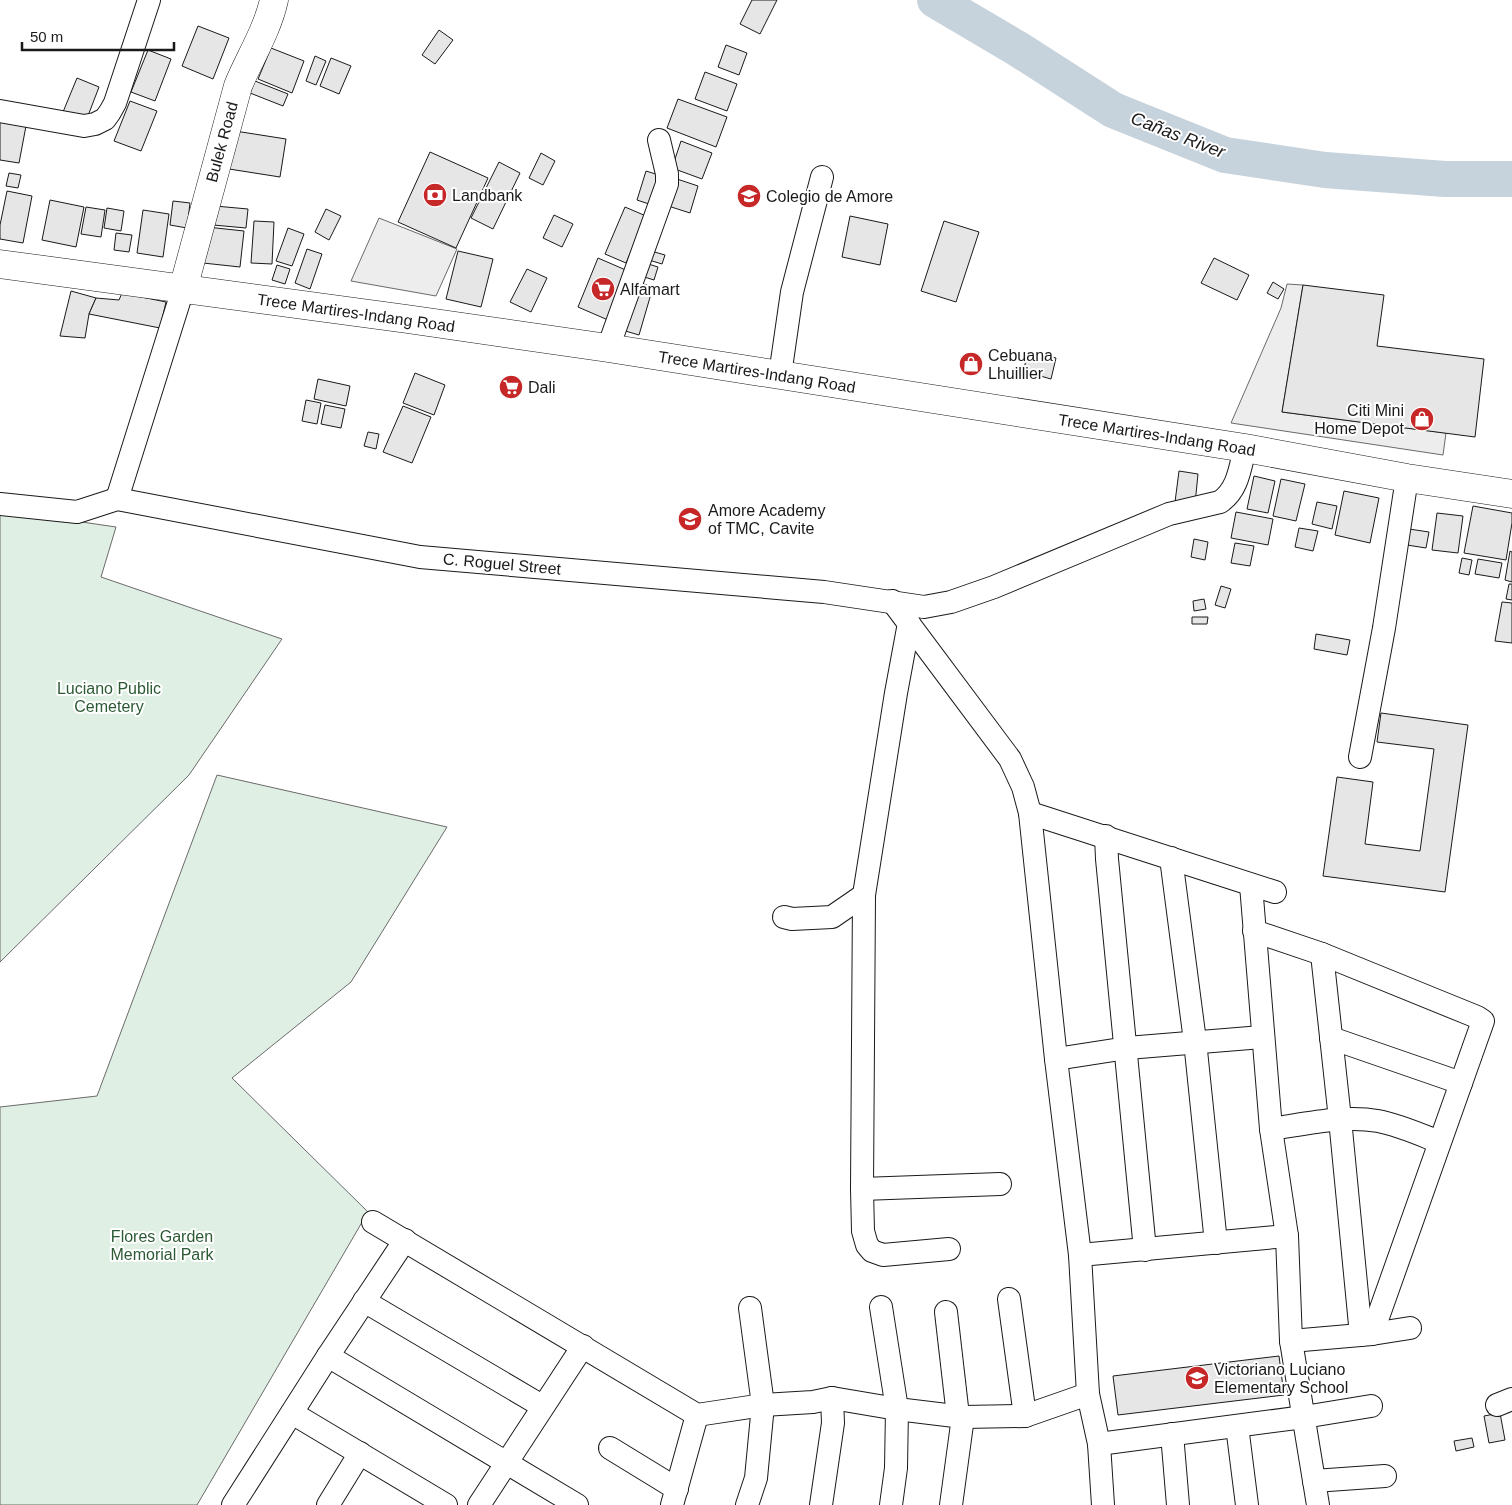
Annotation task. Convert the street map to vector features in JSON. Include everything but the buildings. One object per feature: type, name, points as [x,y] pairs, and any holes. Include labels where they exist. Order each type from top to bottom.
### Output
[{"type":"main road","name":"Bulek Road","points":[[183,290],[233,101],[249,59],[266,27],[274,0]]},
{"type":"main road","name":"Trece Martires-Indang Road","points":[[0,264],[608,348],[1245,448],[1407,478],[1512,494]]},
{"type":"street","points":[[0,111],[84,126],[95,124],[105,119],[114,102],[149,0]]},
{"type":"street","points":[[608,348],[667,184],[667,174],[659,140]]},
{"type":"street","points":[[780,376],[792,292],[822,177]]},
{"type":"street","points":[[0,504],[77,512],[117,499],[183,290]]},
{"type":"street","name":"C. Roguel Street","points":[[117,499],[420,557],[824,592],[892,600],[924,606],[938,605],[964,598],[1160,518],[1220,502],[1232,490],[1245,448]]},
{"type":"street","points":[[1360,757],[1384,628],[1407,478]]},
{"type":"street","points":[[892,600],[1010,759],[1022,787],[1030,813],[1056,1059],[1080,1255],[1088,1394],[1099,1444],[1103,1505]]},
{"type":"street","points":[[909,623],[864,895],[862,1189],[864,1231],[867,1245],[872,1251],[883,1255],[949,1248]]},
{"type":"street","points":[[1030,813],[1275,892]]},
{"type":"street","points":[[1106,836],[1145,1250]]},
{"type":"street","points":[[1171,858],[1195,1042],[1216,1243]]},
{"type":"street","points":[[1252,885],[1262,1037],[1271,1129],[1288,1236],[1291,1341],[1318,1505]]},
{"type":"street","points":[[784,917],[792,919],[832,917],[864,895]]},
{"type":"street","points":[[1254,931],[1322,954],[1477,1016],[1483,1021],[1367,1334]]},
{"type":"street","points":[[1322,954],[1340,1119],[1367,1334]]},
{"type":"street","points":[[1056,1059],[1127,1048],[1262,1037]]},
{"type":"street","points":[[1332,1038],[1461,1083]]},
{"type":"street","points":[[1271,1129],[1340,1119],[1377,1121],[1439,1142]]},
{"type":"street","points":[[862,1189],[1000,1184]]},
{"type":"street","points":[[373,1222],[697,1415],[763,1405],[813,1402],[832,1398],[961,1417],[1025,1416],[1088,1394]]},
{"type":"street","points":[[1080,1255],[1288,1236]]},
{"type":"street","points":[[233,1505],[364,1300],[405,1240]]},
{"type":"street","points":[[1009,1298],[1025,1416]]},
{"type":"street","points":[[364,1300],[542,1406]]},
{"type":"street","points":[[881,1307],[897,1409],[896,1468],[891,1505]]},
{"type":"street","points":[[747,1505],[756,1478],[763,1405],[750,1308]]},
{"type":"street","points":[[946,1312],[961,1417],[951,1505]]},
{"type":"street","points":[[1291,1341],[1410,1328]]},
{"type":"street","points":[[479,1505],[583,1346]]},
{"type":"street","points":[[328,1356],[577,1505]]},
{"type":"street","points":[[821,1505],[833,1423],[832,1398]]},
{"type":"street","points":[[1099,1444],[1304,1418],[1371,1406]]},
{"type":"street","points":[[292,1414],[446,1505]]},
{"type":"street","points":[[610,1448],[675,1497],[697,1415]]},
{"type":"street","points":[[1237,1426],[1247,1505]]},
{"type":"street","points":[[1172,1434],[1178,1505]]},
{"type":"street","points":[[328,1505],[360,1453]]},
{"type":"street","points":[[1314,1481],[1385,1476]]},
{"type":"green space","name":"Luciano Public Cemetery","points":[[0,510],[116,527],[101,577],[282,639],[189,775],[0,962]]},
{"type":"green space","name":"Flores Garden Memorial Park","points":[[217,775],[447,827],[351,982],[232,1078],[368,1212],[197,1505],[0,1505],[0,1107],[97,1096]]},
{"type":"shaded area","points":[[379,218],[457,249],[436,296],[351,281]]},
{"type":"shaded area","points":[[1287,284],[1303,285],[1282,412],[1446,433],[1443,455],[1231,423],[1281,308]]},
{"type":"waterway","name":"Cañas River","points":[[935,0],[1018,49],[1113,110],[1225,155],[1325,170],[1445,179],[1512,179]]},
{"type":"place","name":"Landbank","points":[[435,195]]},
{"type":"place","name":"Colegio de Amore","points":[[749,196]]},
{"type":"place","name":"Alfamart","points":[[603,289]]},
{"type":"place","name":"Cebuana Lhuillier","points":[[971,364]]},
{"type":"place","name":"Dali","points":[[511,387]]},
{"type":"place","name":"Citi Mini Home Depot","points":[[1422,419]]},
{"type":"place","name":"Amore Academy of TMC, Cavite","points":[[690,519]]},
{"type":"place","name":"Victoriano Luciano Elementary School","points":[[1197,1378]]}]
